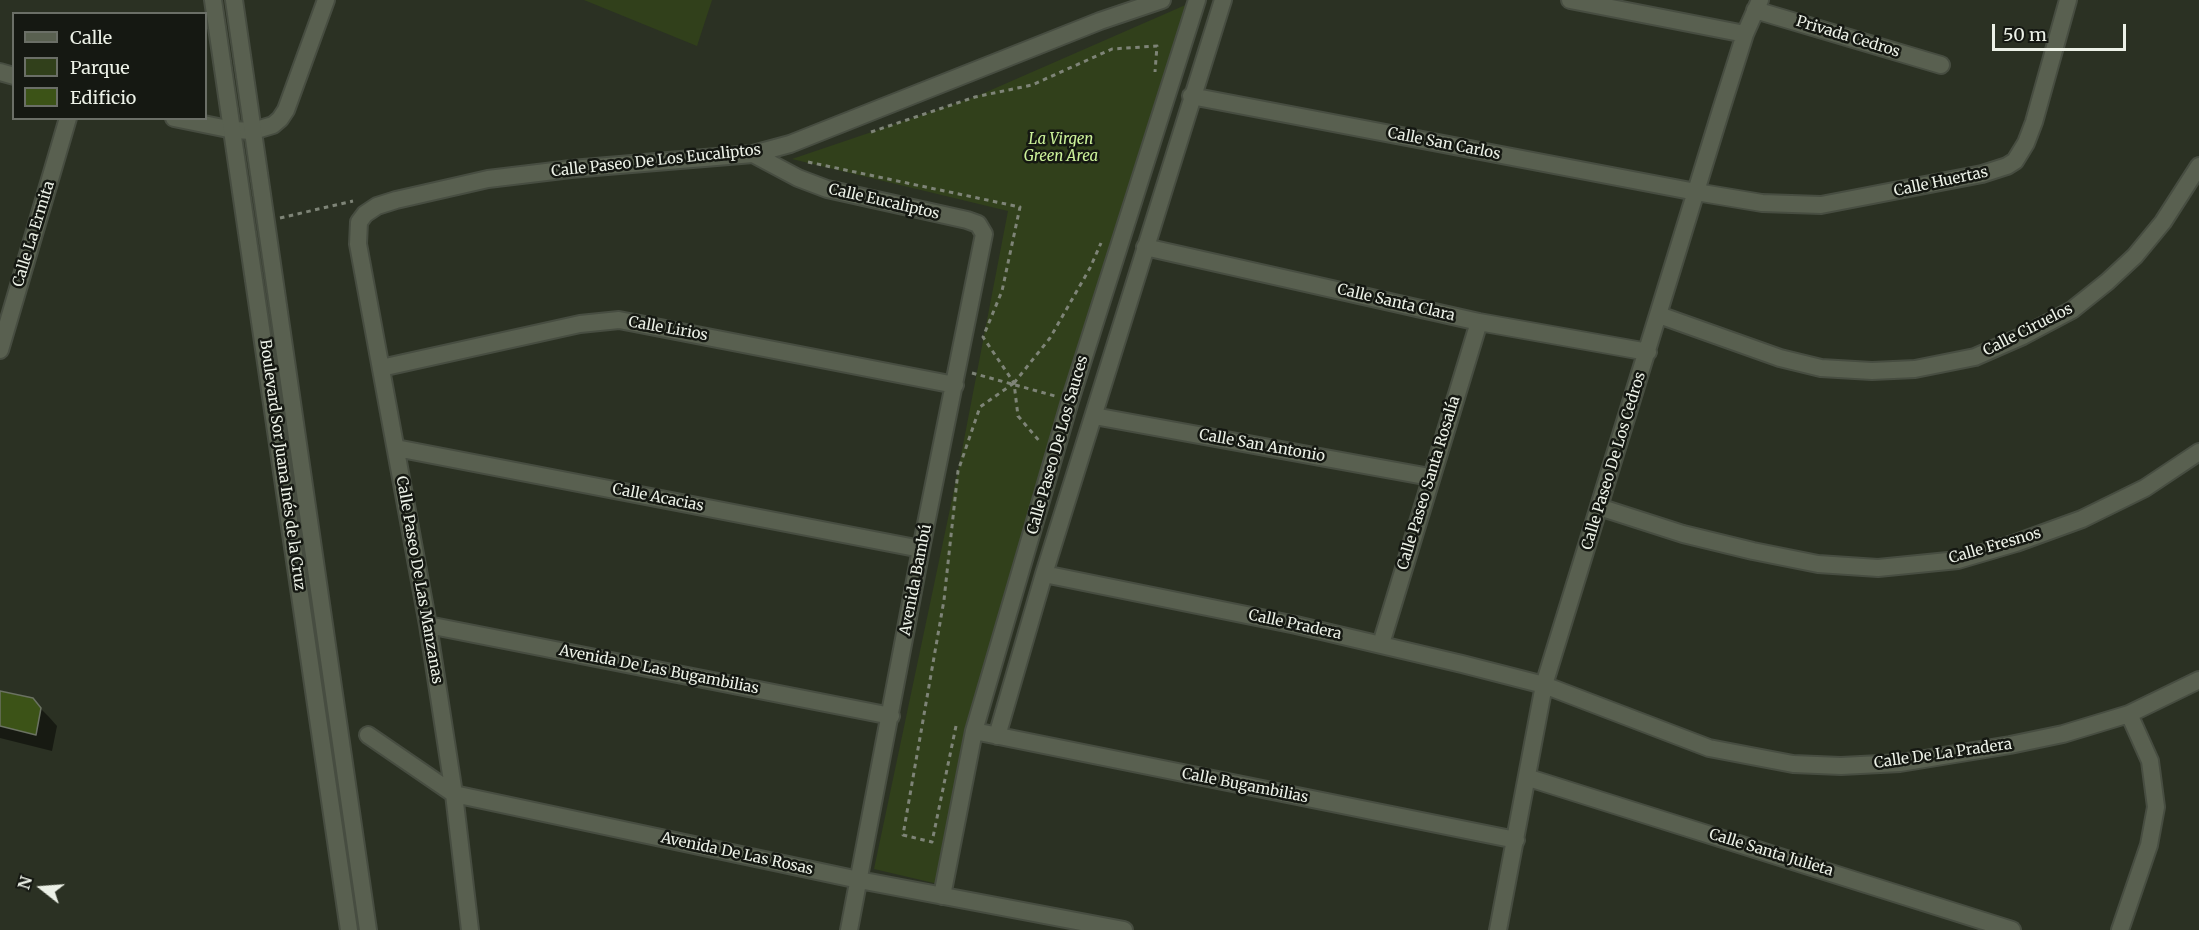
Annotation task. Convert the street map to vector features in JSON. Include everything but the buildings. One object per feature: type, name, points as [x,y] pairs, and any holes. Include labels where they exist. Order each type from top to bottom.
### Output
[{"type":"street","name":"Boulevard Sor Juana Inés de la Cruz","points":[[213,0],[349,930]]},
{"type":"street","name":"Boulevard Sor Juana Inés de la Cruz","points":[[234,0],[368,930]]},
{"type":"street","points":[[184,120],[232,130],[253,131],[273,125],[286,110],[326,0]]},
{"type":"street","name":"Calle Paseo De Los Eucaliptos","points":[[357,232],[365,214],[377,206],[488,179],[595,166],[753,154],[790,144],[845,125],[1079,29],[1162,0]]},
{"type":"street","name":"Calle Paseo De Los Sauces","points":[[942,896],[974,731],[1070,401],[1197,0]]},
{"type":"street","name":"Calle Paseo De Los Sauces","points":[[997,736],[1044,574],[1191,96],[1223,0]]},
{"type":"street","points":[[1570,0],[1746,34]]},
{"type":"street","name":"Calle Huertas","points":[[1696,192],[1762,203],[1821,205],[2007,166],[2015,161],[2026,143],[2068,0]]},
{"type":"street","name":"Calle Paseo De Los Cedros","points":[[1498,930],[1529,778],[1544,685],[1696,192],[1746,34],[1758,5]]},
{"type":"street","name":"Privada Cedros","points":[[1758,5],[1941,65]]},
{"type":"street","name":"Calle San Carlos","points":[[1191,96],[1696,192]]},
{"type":"street","name":"Calle La Ermita","points":[[1,342],[67,120]]},
{"type":"street","name":"Calle Eucaliptos","points":[[753,154],[827,189],[967,220],[978,224],[984,230]]},
{"type":"street","name":"Calle Ciruelos","points":[[1659,315],[1780,358],[1821,368],[1872,371],[1915,369],[1975,357],[2023,336],[2072,310],[2107,282],[2135,256],[2163,222],[2199,166]]},
{"type":"street","name":"Avenida Bambú","points":[[849,930],[984,230]]},
{"type":"street","name":"Calle Paseo De Las Manzanas","points":[[357,232],[428,625],[454,794],[470,930]]},
{"type":"street","name":"Calle Santa Clara","points":[[1145,246],[1479,322],[1648,352]]},
{"type":"street","name":"Calle Lirios","points":[[381,368],[580,324],[619,320],[957,378]]},
{"type":"street","name":"Calle Paseo Santa Rosalía","points":[[1381,644],[1479,322]]},
{"type":"street","name":"Calle San Antonio","points":[[1094,416],[1430,477]]},
{"type":"street","name":"Calle Acacias","points":[[396,448],[921,549]]},
{"type":"street","name":"Calle Fresnos","points":[[1599,507],[1683,534],[1753,551],[1818,564],[1878,568],[1958,560],[2038,535],[2082,519],[2145,488],[2199,452]]},
{"type":"street","name":"Calle Pradera","points":[[1044,574],[1381,644],[1544,685]]},
{"type":"street","name":"Avenida De Las Bugambilias","points":[[428,625],[891,716]]},
{"type":"street","name":"Calle De La Pradera","points":[[1544,685],[1709,748],[1793,764],[1841,766],[1900,763],[2062,734],[2129,714],[2199,680]]},
{"type":"street","points":[[2120,930],[2149,845],[2156,807],[2150,761],[2129,714]]},
{"type":"street","name":"Calle Bugambilias","points":[[974,731],[1516,840]]},
{"type":"street","name":"Avenida De Las Rosas","points":[[368,735],[454,794],[859,880],[1124,930]]},
{"type":"street","points":[[322,745],[341,741]]},
{"type":"street","name":"Calle Santa Julieta","points":[[1529,778],[2012,930]]},
{"type":"path","points":[[868,133],[975,96],[1032,85],[1112,49],[1157,46],[1154,81]]},
{"type":"path","points":[[804,161],[1020,207],[1002,291],[983,337],[1014,383],[1018,416],[1047,449]]},
{"type":"path","points":[[266,221],[363,199]]},
{"type":"path","points":[[960,717],[955,728],[932,842],[903,835],[944,600],[958,471],[980,407],[1014,383],[1050,338],[1090,268],[1104,235]]},
{"type":"path","points":[[957,378],[1014,383],[1070,401]]},
{"type":"green space","points":[[584,0],[712,0],[697,46]]},
{"type":"green space","name":"La Virgen Green Area","points":[[1190,3],[938,884],[874,869],[958,471],[1008,211],[792,159],[975,97]]}]
